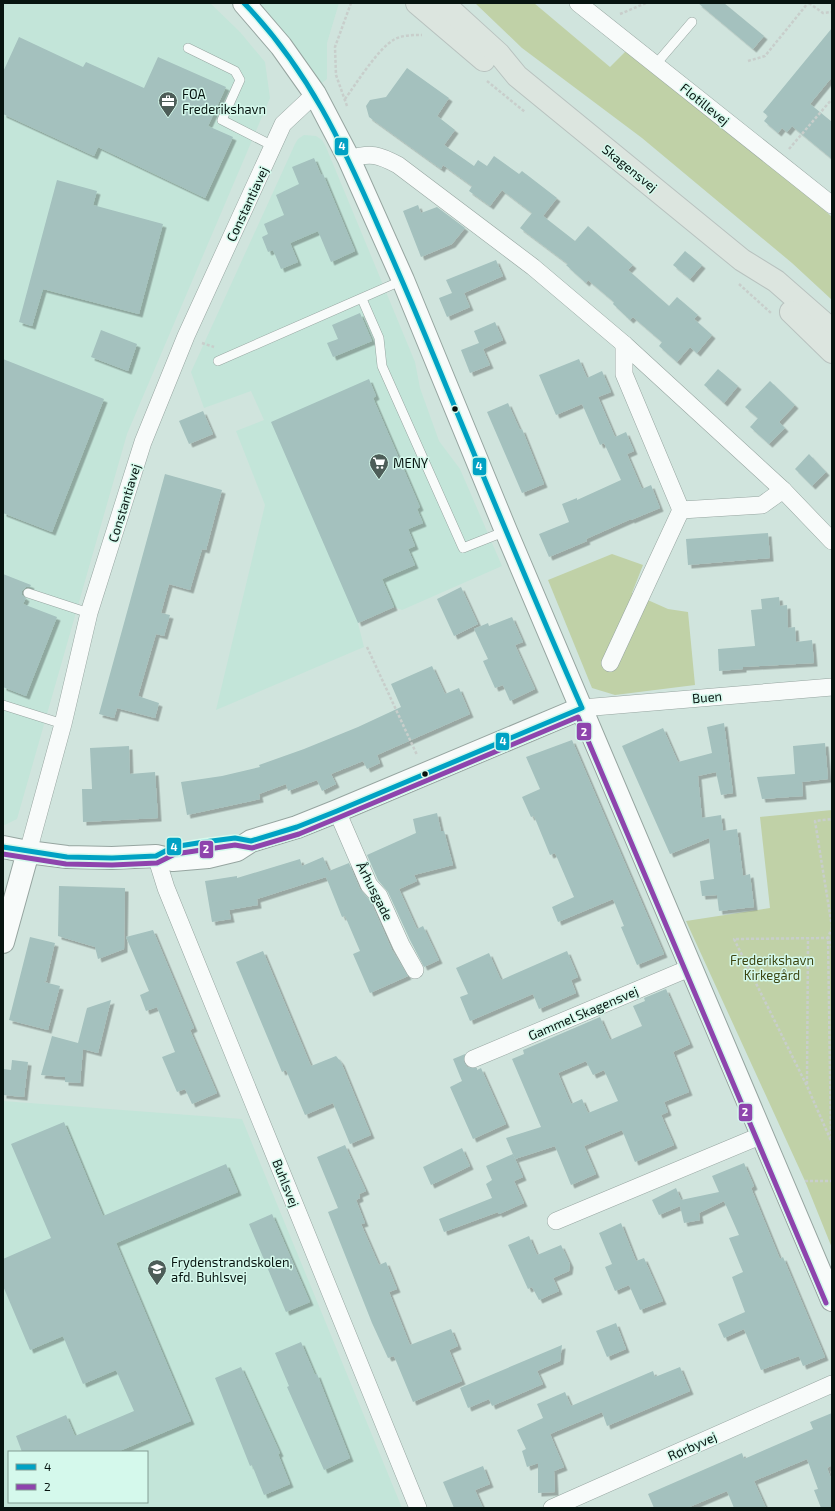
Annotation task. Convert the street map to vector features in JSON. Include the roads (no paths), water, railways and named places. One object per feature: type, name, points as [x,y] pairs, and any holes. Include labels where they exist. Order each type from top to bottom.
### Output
[{"type":"main road","name":"Skagensvej","points":[[417,3],[492,66],[517,76]]},
{"type":"main road","name":"Skagensvej","points":[[443,3],[499,54],[517,76],[742,260],[776,281],[832,330]]},
{"type":"main road","name":"Skagensvej","points":[[742,260],[767,289],[832,352]]},
{"type":"street","points":[[244,3],[281,46],[315,94],[349,159],[403,280],[506,531],[832,1300]]},
{"type":"street","name":"Flotillevej","points":[[578,3],[832,205]]},
{"type":"street","name":"Constantiavej","points":[[3,942],[63,724],[89,613],[143,442],[186,336],[283,124],[315,94]]},
{"type":"street","points":[[349,159],[364,154],[381,156],[398,165],[533,267],[624,344],[783,490],[832,540]]},
{"type":"street","points":[[610,663],[681,510],[624,374],[624,344]]},
{"type":"street","points":[[681,510],[762,505],[783,490]]},
{"type":"street","name":"Buen","points":[[582,708],[832,687]]},
{"type":"street","points":[[3,847],[67,857],[112,858],[156,856],[173,847],[235,838],[251,841],[337,811],[582,708]]},
{"type":"street","name":"Århusgade","points":[[337,811],[369,885],[379,896],[401,945],[415,970]]},
{"type":"street","name":"Buhlsvej","points":[[156,856],[166,888],[418,1508]]},
{"type":"street","name":"Gammel Skagensvej","points":[[473,1059],[692,967]]},
{"type":"street","points":[[556,1221],[762,1135]]},
{"type":"street","name":"Rørbyvej","points":[[552,1508],[832,1384]]},
{"type":"lane","points":[[656,64],[692,22]]},
{"type":"lane","points":[[188,48],[235,71],[240,80],[222,120],[273,146]]},
{"type":"lane","points":[[218,361],[403,280]]},
{"type":"lane","points":[[362,299],[379,338],[382,366],[463,548],[506,531]]},
{"type":"lane","points":[[28,593],[89,613]]},
{"type":"lane","points":[[3,705],[63,724]]},
{"type":"place","name":"FOA Frederikshavn","points":[[168,118]]},
{"type":"place","name":"MENY","points":[[379,480]]},
{"type":"place","name":"Frydenstrandskolen, afd. Buhlsvej","points":[[157,1286]]},
{"type":"park label","name":"Frederikshavn Kirkegård","points":[[772,968]]}]
